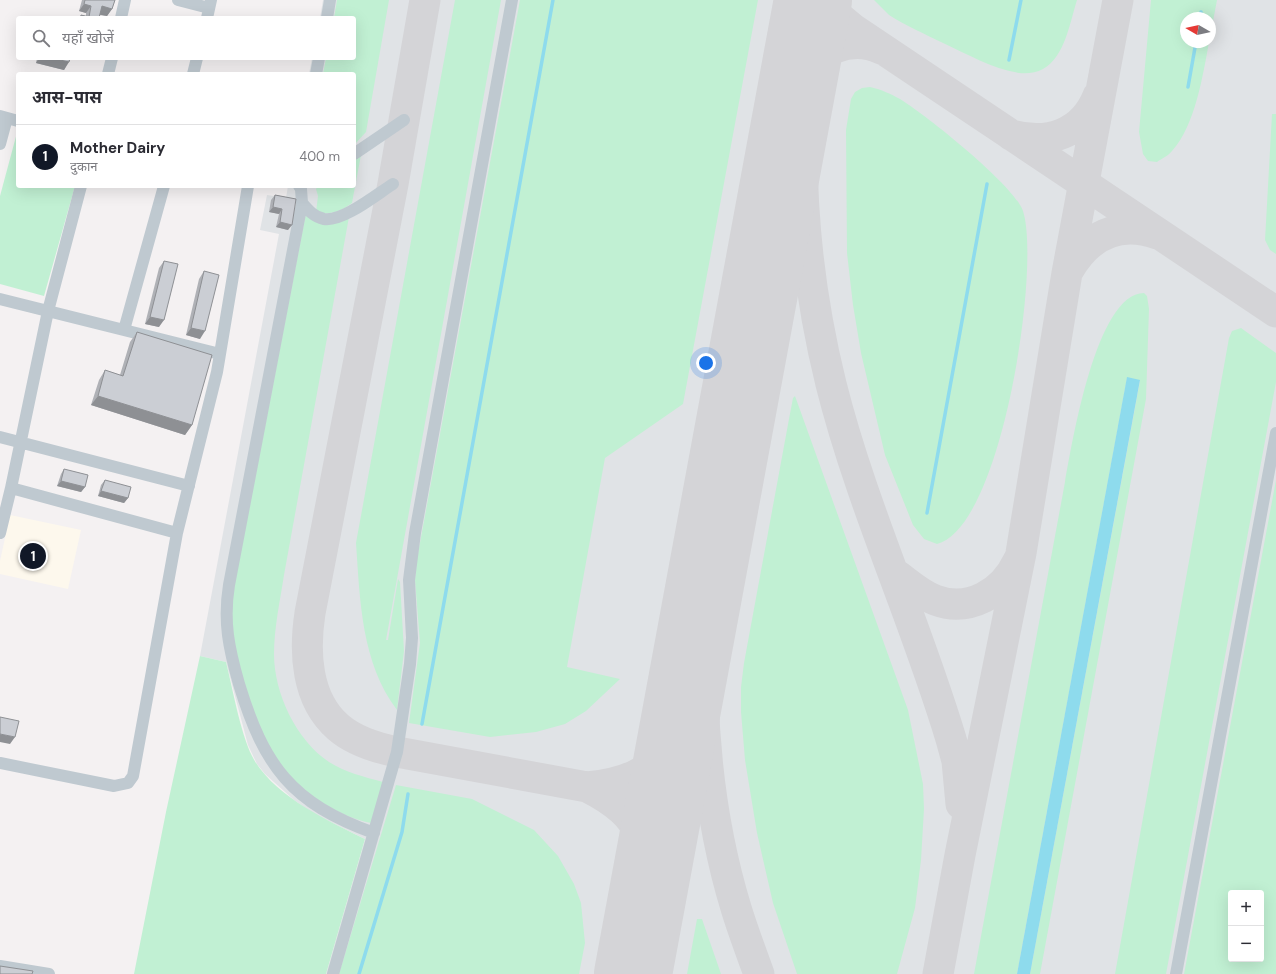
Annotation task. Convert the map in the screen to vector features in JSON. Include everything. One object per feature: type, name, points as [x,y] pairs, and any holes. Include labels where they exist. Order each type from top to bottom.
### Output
[{"type":"street","points":[[121,16],[125,0]]},
{"type":"street","points":[[178,0],[209,9]]},
{"type":"street","points":[[327,16],[330,0]]},
{"type":"street","points":[[333,974],[389,783],[400,738],[412,638],[409,580],[415,533],[512,0]]},
{"type":"street","points":[[108,72],[112,60]]},
{"type":"street","points":[[194,72],[196,60]]},
{"type":"street","points":[[316,72],[319,60]]},
{"type":"street","points":[[0,144],[8,119]]},
{"type":"street","points":[[356,153],[404,120]]},
{"type":"street","points":[[302,203],[313,214],[329,219],[337,218],[392,184]]},
{"type":"street","points":[[0,533],[21,442],[48,311],[80,188]]},
{"type":"street","points":[[124,330],[163,188]]},
{"type":"street","points":[[0,763],[114,786],[128,783],[133,776],[177,533],[217,372],[248,188]]},
{"type":"street","points":[[302,188],[302,203],[229,585],[225,618],[232,655],[243,697],[254,730],[274,766],[299,793],[346,822],[374,833]]},
{"type":"street","points":[[0,299],[220,354]]},
{"type":"street","points":[[1176,974],[1276,433]]},
{"type":"street","points":[[0,437],[189,486]]},
{"type":"street","points":[[11,488],[177,533]]},
{"type":"street","points":[[0,966],[49,974]]},
{"type":"shaded area","points":[[323,0],[1276,0],[1276,974],[326,974],[365,839],[314,814],[294,800],[265,774],[257,764],[248,745],[226,662],[200,656],[279,234],[260,230],[267,195],[286,198],[288,188],[356,188],[356,72],[309,72],[312,60],[356,60],[356,16],[320,16]]},
{"type":"shaded area","points":[[10,515],[81,530],[68,589],[0,574],[0,561]]},
{"type":"green space","points":[[337,0],[389,0],[366,132],[356,143],[356,72],[323,72],[326,60],[356,60],[356,16],[334,16]]},
{"type":"green space","points":[[455,0],[501,0],[386,640],[388,640],[398,579],[400,582],[404,651],[397,710],[385,691],[376,672],[369,651],[361,608],[356,543]]},
{"type":"green space","points":[[520,0],[758,0],[683,404],[605,458],[567,667],[620,679],[586,711],[565,724],[536,732],[490,737],[409,723],[420,643],[415,580],[417,559]]},
{"type":"green space","points":[[874,0],[1077,0],[1066,38],[1057,56],[1043,69],[1034,72],[1019,73],[990,65],[902,23],[889,15]]},
{"type":"green space","points":[[1151,0],[1217,0],[1215,12],[1180,12],[1180,48],[1208,48],[1197,100],[1187,128],[1180,140],[1167,156],[1157,162],[1148,161],[1143,154],[1139,132]]},
{"type":"green space","points":[[870,87],[900,99],[968,151],[1004,185],[1016,199],[1023,211],[1027,240],[1026,284],[1021,336],[1011,392],[998,446],[980,493],[960,527],[937,544],[924,539],[913,525],[885,455],[861,353],[853,305],[847,253],[846,130],[851,99],[855,92],[862,88]]},
{"type":"green space","points":[[1272,114],[1276,114],[1276,254],[1270,250],[1265,240]]},
{"type":"green space","points":[[16,136],[16,188],[74,188],[44,296],[0,284],[0,196]]},
{"type":"green space","points":[[361,155],[356,182],[356,159]]},
{"type":"green space","points":[[355,188],[352,203],[343,209],[326,213],[316,212],[318,196],[316,189]]},
{"type":"green space","points":[[306,213],[349,217],[279,605],[274,644],[275,669],[278,684],[289,714],[306,741],[317,753],[342,769],[383,782],[371,823],[339,812],[323,803],[296,782],[273,755],[258,727],[252,711],[237,658],[231,623],[230,608]]},
{"type":"green space","points":[[1144,293],[1147,296],[1149,309],[1146,399],[1040,974],[1030,974],[1140,381],[1127,378],[1017,974],[974,974],[1068,463],[1080,406],[1089,373],[1100,343],[1112,317],[1127,300]]},
{"type":"green space","points":[[1241,328],[1276,353],[1276,382],[1166,974],[1115,974],[1229,338],[1232,331]]},
{"type":"green space","points":[[795,396],[908,710],[923,784],[924,809],[921,860],[915,908],[897,974],[797,974],[773,903],[757,833],[745,760],[741,712],[741,687],[744,663],[789,419],[793,398]]},
{"type":"green space","points":[[1276,480],[1276,974],[1184,974]]},
{"type":"green space","points":[[200,656],[226,662],[244,735],[252,756],[261,770],[287,795],[302,805],[318,815],[365,839],[326,974],[134,974],[166,812]]},
{"type":"green space","points":[[396,785],[472,799],[534,830],[558,856],[574,884],[581,903],[585,943],[579,974],[339,974]]},
{"type":"green space","points":[[697,919],[702,919],[721,974],[687,974]]},
{"type":"water","points":[[1127,377],[1140,380],[1030,974],[1017,974]]},
{"type":"building","points":[[85,0],[115,0],[112,9],[102,6],[100,16],[89,16],[91,6],[84,4]]},
{"type":"building","points":[[275,195],[296,199],[292,225],[280,222],[282,209],[273,207]]},
{"type":"building","points":[[164,261],[178,264],[164,320],[150,317]]},
{"type":"building","points":[[204,271],[219,275],[205,331],[191,328]]},
{"type":"building","points":[[137,332],[212,355],[192,425],[98,396],[105,370],[123,376]]},
{"type":"building","points":[[64,469],[88,475],[85,487],[61,481]]},
{"type":"building","points":[[105,480],[131,487],[128,498],[101,491]]},
{"type":"building","points":[[0,717],[19,721],[15,737],[0,734]]},
{"type":"building","points":[[0,966],[33,971],[32,974],[0,974]]},
{"type":"waterway","points":[[422,724],[553,0]]},
{"type":"waterway","points":[[1009,60],[1021,0]]},
{"type":"waterway","points":[[1188,87],[1195,48]]},
{"type":"waterway","points":[[927,513],[987,184]]},
{"type":"waterway","points":[[359,974],[402,832],[408,794]]},
{"type":"taxiway","points":[[425,0],[393,184],[310,613],[307,643],[313,689],[327,716],[344,732],[366,743],[397,752],[587,787],[629,778],[651,765],[660,755],[675,729],[680,715],[685,690]]},
{"type":"taxiway","points":[[814,0],[804,82],[802,145],[804,214],[807,248],[811,282],[823,350],[843,429],[857,473],[937,694],[951,739],[957,761],[961,804]]},
{"type":"taxiway","points":[[827,0],[835,14],[853,29],[1276,312]]},
{"type":"taxiway","points":[[938,974],[960,855],[1021,553],[1067,273],[1118,0]]},
{"type":"taxiway","points":[[801,79],[816,60],[835,48],[858,44],[870,45],[881,49]]},
{"type":"taxiway","points":[[1011,135],[1025,138],[1038,138],[1063,134],[1074,128],[1083,120],[1098,96]]},
{"type":"taxiway","points":[[1068,271],[1085,248],[1105,234],[1117,230],[1129,229],[1143,230],[1157,234]]},
{"type":"taxiway","points":[[712,540],[703,656],[706,748],[712,802],[722,856],[741,925],[759,974]]},
{"type":"taxiway","points":[[894,573],[918,591],[935,600],[960,604],[972,602],[994,591],[1012,572],[1018,561]]},
{"type":"taxiway","points":[[587,787],[622,810],[633,822],[640,836],[644,850],[646,867],[645,909]]},
{"type":"runway","points":[[633,974],[813,0]]},
{"type":"place","name":"Mother Dairy","points":[[33,556]]}]
